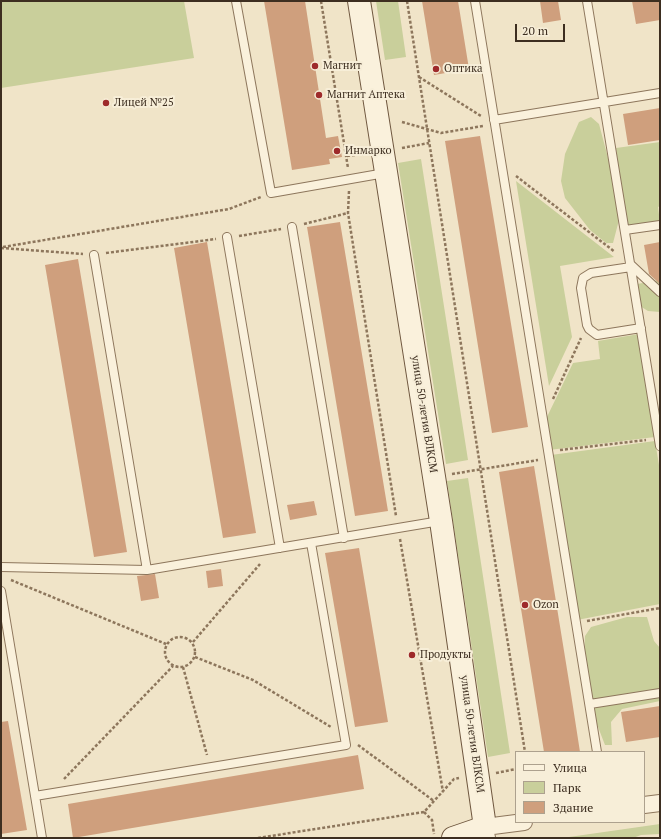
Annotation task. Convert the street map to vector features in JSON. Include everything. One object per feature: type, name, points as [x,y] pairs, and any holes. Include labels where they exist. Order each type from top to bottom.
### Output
[{"type":"main road","name":"улица 50-летия ВЛКСМ","points":[[359,1],[441,521],[486,833]]},
{"type":"main road","points":[[453,838],[486,833]]},
{"type":"street","points":[[645,805],[660,803]]},
{"type":"street","points":[[486,833],[521,823]]},
{"type":"lane","points":[[236,1],[271,193],[386,173]]},
{"type":"lane","points":[[475,1],[597,751]]},
{"type":"lane","points":[[587,1],[659,442]]},
{"type":"lane","points":[[495,122],[660,93]]},
{"type":"lane","points":[[625,230],[660,225]]},
{"type":"lane","points":[[292,227],[344,538]]},
{"type":"lane","points":[[227,237],[276,549]]},
{"type":"lane","points":[[94,255],[147,570]]},
{"type":"lane","points":[[631,266],[660,292]]},
{"type":"lane","points":[[631,266],[591,273],[583,278],[581,288],[587,325],[589,329],[597,335],[641,328]]},
{"type":"lane","points":[[1,567],[147,570],[441,521]]},
{"type":"lane","points":[[35,796],[346,745],[311,543]]},
{"type":"lane","points":[[1,591],[42,838]]},
{"type":"lane","points":[[590,704],[660,692]]},
{"type":"path","points":[[320,1],[350,179],[348,213],[398,528],[443,792]]},
{"type":"path","points":[[406,1],[525,751]]},
{"type":"path","points":[[418,77],[495,122]]},
{"type":"path","points":[[402,122],[441,133],[495,122]]},
{"type":"path","points":[[502,164],[631,266]]},
{"type":"path","points":[[1,248],[229,209],[271,193]]},
{"type":"path","points":[[1,248],[94,255],[292,227],[348,213]]},
{"type":"path","points":[[543,419],[587,325]]},
{"type":"path","points":[[434,478],[549,455],[659,442]]},
{"type":"path","points":[[193,642],[276,549]]},
{"type":"path","points":[[8,579],[166,644]]},
{"type":"path","points":[[576,623],[660,608]]},
{"type":"path","points":[[179,636],[189,639],[193,642],[196,652],[194,658],[188,665],[183,667],[173,666],[169,663],[165,654],[166,644],[169,640],[179,636]]},
{"type":"path","points":[[194,658],[252,680],[344,735],[434,802]]},
{"type":"path","points":[[49,794],[173,666]]},
{"type":"path","points":[[183,667],[210,767]]},
{"type":"path","points":[[258,838],[424,812],[450,785]]},
{"type":"path","points":[[424,812],[432,820],[434,838]]},
{"type":"green space","points":[[1,1],[184,1],[194,58],[1,88]]},
{"type":"green space","points":[[376,1],[398,1],[406,57],[385,60]]},
{"type":"green space","points":[[591,117],[599,124],[612,173],[619,220],[613,243],[606,243],[590,230],[565,198],[561,181],[565,154],[579,122]]},
{"type":"green space","points":[[660,142],[660,206],[658,207],[660,222],[627,227],[616,148]]},
{"type":"green space","points":[[421,159],[468,460],[446,464],[398,163]]},
{"type":"green space","points":[[516,181],[614,257],[560,266],[572,337],[549,386]]},
{"type":"green space","points":[[660,280],[660,312],[648,311],[640,306],[637,284]]},
{"type":"green space","points":[[639,334],[655,437],[549,450],[546,419],[573,363],[600,359],[598,341]]},
{"type":"green space","points":[[655,441],[660,471],[660,604],[577,620],[551,455]]},
{"type":"green space","points":[[468,478],[510,753],[488,757],[447,481]]},
{"type":"green space","points":[[627,617],[647,617],[654,641],[660,648],[660,701],[622,709],[611,722],[612,745],[605,745],[593,714],[584,658],[585,636],[591,627]]},
{"type":"green space","points":[[660,824],[660,834],[641,835],[633,838],[562,838]]},
{"type":"building","points":[[264,1],[305,1],[326,138],[338,136],[342,157],[329,159],[330,164],[292,170]]},
{"type":"building","points":[[422,1],[458,1],[469,69],[434,75]]},
{"type":"building","points":[[540,1],[558,1],[561,20],[543,23]]},
{"type":"building","points":[[632,1],[660,1],[660,20],[636,24]]},
{"type":"building","points":[[660,108],[660,140],[628,145],[623,114]]},
{"type":"building","points":[[480,136],[528,427],[492,433],[445,141]]},
{"type":"building","points":[[340,222],[388,511],[355,516],[307,227]]},
{"type":"building","points":[[207,242],[256,533],[223,538],[174,248]]},
{"type":"building","points":[[660,242],[660,284],[649,274],[644,245]]},
{"type":"building","points":[[78,259],[127,552],[94,557],[45,265]]},
{"type":"building","points":[[534,466],[580,751],[544,751],[499,472]]},
{"type":"building","points":[[314,501],[317,515],[290,520],[287,505]]},
{"type":"building","points":[[359,548],[388,722],[355,727],[325,553]]},
{"type":"building","points":[[221,569],[223,586],[208,588],[206,571]]},
{"type":"building","points":[[155,574],[159,598],[141,601],[137,576]]},
{"type":"building","points":[[660,706],[660,737],[626,742],[621,712]]},
{"type":"building","points":[[8,721],[27,830],[1,834],[1,722]]},
{"type":"building","points":[[358,755],[364,789],[73,838],[68,804]]},
{"type":"place","name":"Магнит","points":[[315,66]]},
{"type":"place","name":"Оптика","points":[[436,69]]},
{"type":"place","name":"Магнит Аптека","points":[[319,95]]},
{"type":"place","name":"Лицей №25","points":[[106,103]]},
{"type":"place","name":"Инмарко","points":[[337,151]]},
{"type":"place","name":"Ozon","points":[[525,605]]},
{"type":"place","name":"Продукты","points":[[412,655]]}]
